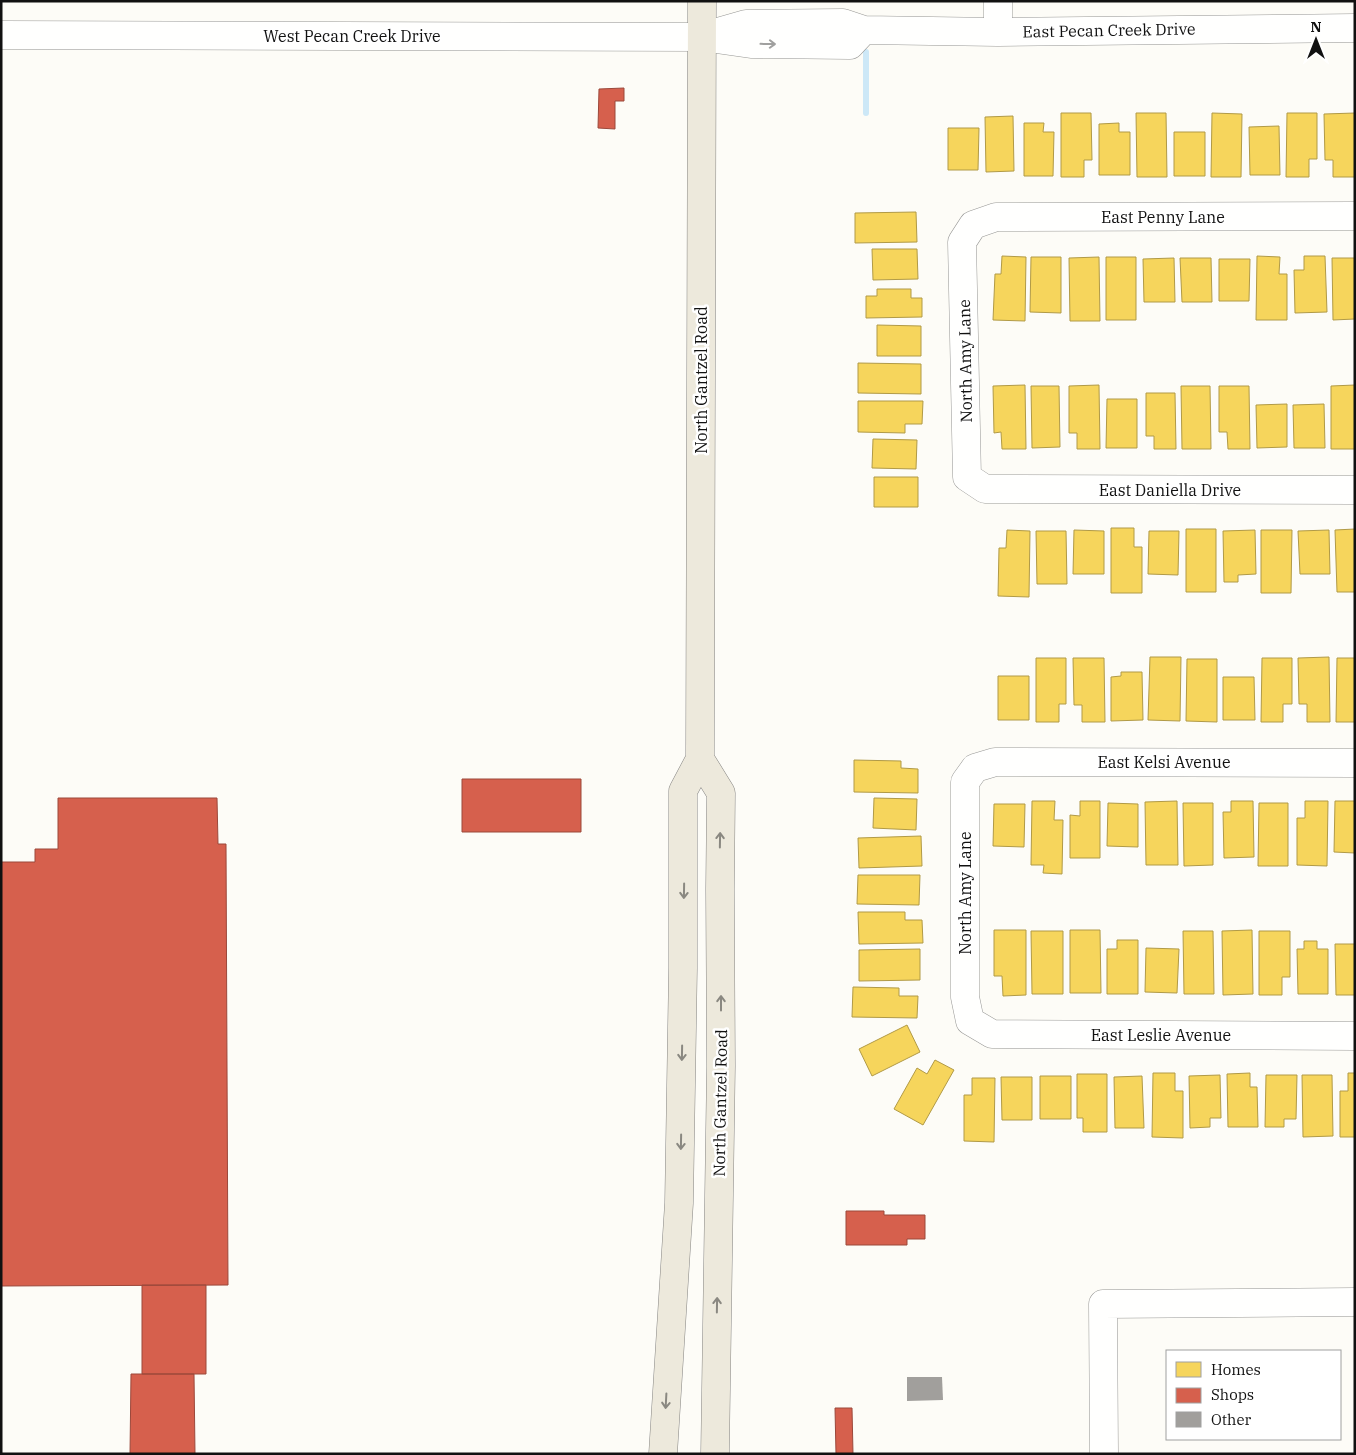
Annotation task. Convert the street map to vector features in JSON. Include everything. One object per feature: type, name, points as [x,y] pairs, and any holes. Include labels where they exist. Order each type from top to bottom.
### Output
[{"type":"main road","name":"North Gantzel Road","points":[[663,1454],[679,1203],[684,791],[700,759],[702,1]]},
{"type":"main road","name":"North Gantzel Road","points":[[700,759],[721,793],[721,1066],[715,1454]]},
{"type":"street","points":[[998,1],[998,32]]},
{"type":"street","name":"East Pecan Creek Drive","points":[[702,37],[746,24],[843,23],[864,30],[998,32],[1355,28]]},
{"type":"street","name":"West Pecan Creek Drive","points":[[1,35],[702,37]]},
{"type":"street","name":"East Penny Lane","points":[[973,225],[996,217],[1355,216]]},
{"type":"street","name":"North Amy Lane","points":[[973,225],[962,242],[967,477],[985,489]]},
{"type":"street","name":"East Daniella Drive","points":[[985,489],[1355,490]]},
{"type":"street","name":"East Kelsi Avenue","points":[[975,768],[995,762],[1355,763]]},
{"type":"street","name":"North Amy Lane","points":[[970,1021],[965,997],[965,782],[975,768]]},
{"type":"street","name":"East Leslie Avenue","points":[[970,1021],[992,1034],[1355,1036]]},
{"type":"street","points":[[1104,1454],[1102,1304],[1355,1302]]},
{"type":"building: Homes","points":[[1061,113],[1091,113],[1092,160],[1084,160],[1084,177],[1061,177]]},
{"type":"building: Homes","points":[[1136,113],[1166,113],[1167,177],[1137,177]]},
{"type":"building: Homes","points":[[1212,113],[1242,114],[1241,177],[1211,177]]},
{"type":"building: Homes","points":[[1287,113],[1317,113],[1317,159],[1309,159],[1309,177],[1286,177]]},
{"type":"building: Homes","points":[[1355,113],[1355,177],[1333,177],[1333,160],[1325,160],[1324,114]]},
{"type":"building: Homes","points":[[1013,116],[1014,171],[986,172],[985,117]]},
{"type":"building: Homes","points":[[1024,123],[1044,123],[1043,132],[1054,132],[1053,176],[1024,176]]},
{"type":"building: Homes","points":[[1119,123],[1119,132],[1130,132],[1130,175],[1099,175],[1099,124]]},
{"type":"building: Homes","points":[[1279,126],[1280,175],[1250,175],[1249,127]]},
{"type":"building: Homes","points":[[948,128],[979,128],[978,170],[948,170]]},
{"type":"building: Homes","points":[[1174,132],[1205,132],[1205,176],[1174,176]]},
{"type":"building: Homes","points":[[916,212],[917,242],[855,243],[855,213]]},
{"type":"building: Homes","points":[[872,249],[917,249],[918,279],[873,280]]},
{"type":"building: Homes","points":[[1002,256],[1026,257],[1025,321],[993,320],[995,274],[1001,274]]},
{"type":"building: Homes","points":[[1257,256],[1280,257],[1279,274],[1287,274],[1287,320],[1256,320]]},
{"type":"building: Homes","points":[[1304,256],[1325,256],[1327,312],[1295,313],[1294,270],[1304,270]]},
{"type":"building: Homes","points":[[1031,257],[1061,257],[1061,313],[1030,312]]},
{"type":"building: Homes","points":[[1099,257],[1100,321],[1070,321],[1069,258]]},
{"type":"building: Homes","points":[[1106,257],[1136,257],[1136,320],[1106,320]]},
{"type":"building: Homes","points":[[1174,258],[1175,302],[1144,302],[1143,259]]},
{"type":"building: Homes","points":[[1180,258],[1211,258],[1212,302],[1182,302]]},
{"type":"building: Homes","points":[[1332,258],[1355,258],[1355,319],[1333,320]]},
{"type":"building: Homes","points":[[1219,259],[1250,259],[1249,301],[1219,301]]},
{"type":"building: Homes","points":[[877,289],[911,289],[911,298],[922,298],[922,317],[866,318],[866,296],[877,296]]},
{"type":"building: Homes","points":[[877,325],[921,326],[921,356],[877,356]]},
{"type":"building: Homes","points":[[858,363],[921,364],[921,394],[858,393]]},
{"type":"building: Homes","points":[[1025,385],[1026,449],[1002,449],[1001,432],[994,433],[993,386]]},
{"type":"building: Homes","points":[[1099,385],[1100,449],[1077,449],[1077,433],[1069,433],[1069,386]]},
{"type":"building: Homes","points":[[1355,385],[1355,449],[1331,449],[1331,386]]},
{"type":"building: Homes","points":[[1031,386],[1059,386],[1060,447],[1032,448]]},
{"type":"building: Homes","points":[[1181,386],[1210,386],[1211,449],[1182,449]]},
{"type":"building: Homes","points":[[1219,386],[1249,386],[1250,449],[1228,449],[1227,432],[1219,432]]},
{"type":"building: Homes","points":[[1146,393],[1175,393],[1176,449],[1154,449],[1154,436],[1146,436]]},
{"type":"building: Homes","points":[[1107,399],[1137,399],[1137,448],[1106,448]]},
{"type":"building: Homes","points":[[858,401],[923,401],[922,424],[905,424],[905,433],[858,432]]},
{"type":"building: Homes","points":[[1287,404],[1287,447],[1257,448],[1256,405]]},
{"type":"building: Homes","points":[[1324,404],[1325,448],[1294,448],[1293,405]]},
{"type":"building: Homes","points":[[873,439],[917,440],[916,469],[872,468]]},
{"type":"building: Homes","points":[[874,477],[918,477],[918,507],[874,507]]},
{"type":"building: Homes","points":[[1111,528],[1134,528],[1134,547],[1142,547],[1142,593],[1111,593]]},
{"type":"building: Homes","points":[[1186,529],[1216,529],[1216,592],[1186,592]]},
{"type":"building: Homes","points":[[1355,529],[1355,592],[1337,592],[1335,530]]},
{"type":"building: Homes","points":[[1007,530],[1030,531],[1029,597],[998,596],[999,548],[1006,548]]},
{"type":"building: Homes","points":[[1074,530],[1104,531],[1104,574],[1073,574]]},
{"type":"building: Homes","points":[[1255,530],[1256,574],[1238,575],[1238,582],[1224,582],[1223,531]]},
{"type":"building: Homes","points":[[1261,530],[1292,530],[1291,593],[1261,593]]},
{"type":"building: Homes","points":[[1329,530],[1330,574],[1300,574],[1298,531]]},
{"type":"building: Homes","points":[[1036,531],[1066,531],[1067,584],[1037,584]]},
{"type":"building: Homes","points":[[1149,531],[1179,531],[1178,575],[1148,574]]},
{"type":"building: Homes","points":[[1150,657],[1181,657],[1180,721],[1148,720]]},
{"type":"building: Homes","points":[[1329,657],[1330,722],[1307,722],[1307,704],[1299,704],[1298,658]]},
{"type":"building: Homes","points":[[1036,658],[1066,658],[1066,704],[1059,704],[1059,722],[1036,722]]},
{"type":"building: Homes","points":[[1073,658],[1104,658],[1105,722],[1082,722],[1082,705],[1074,705]]},
{"type":"building: Homes","points":[[1262,658],[1292,658],[1292,704],[1283,704],[1283,722],[1261,722]]},
{"type":"building: Homes","points":[[1337,658],[1355,658],[1355,722],[1336,722]]},
{"type":"building: Homes","points":[[1187,659],[1217,659],[1217,722],[1186,721]]},
{"type":"building: Homes","points":[[1121,672],[1142,672],[1143,720],[1111,721],[1111,677],[1121,676]]},
{"type":"building: Homes","points":[[998,676],[1029,676],[1029,720],[998,720]]},
{"type":"building: Homes","points":[[1223,677],[1254,677],[1255,720],[1223,720]]},
{"type":"building: Homes","points":[[854,760],[901,761],[901,768],[918,769],[918,793],[854,792]]},
{"type":"building: Homes","points":[[874,798],[917,799],[916,830],[873,828]]},
{"type":"building: Homes","points":[[1032,801],[1055,801],[1054,820],[1063,820],[1062,874],[1043,873],[1044,865],[1031,865]]},
{"type":"building: Homes","points":[[1080,801],[1100,801],[1100,858],[1070,858],[1070,815],[1080,816]]},
{"type":"building: Homes","points":[[1177,801],[1178,865],[1146,865],[1145,802]]},
{"type":"building: Homes","points":[[1231,801],[1253,801],[1254,857],[1224,858],[1223,812],[1231,812]]},
{"type":"building: Homes","points":[[1305,801],[1328,801],[1327,866],[1297,865],[1297,818],[1305,818]]},
{"type":"building: Homes","points":[[1335,801],[1355,801],[1355,853],[1334,852]]},
{"type":"building: Homes","points":[[1108,803],[1138,804],[1138,847],[1107,846]]},
{"type":"building: Homes","points":[[1183,803],[1213,803],[1213,865],[1184,866]]},
{"type":"building: Homes","points":[[1259,803],[1288,803],[1288,866],[1258,866]]},
{"type":"building: Homes","points":[[994,804],[1025,804],[1024,847],[993,846]]},
{"type":"building: Homes","points":[[921,836],[922,866],[859,868],[858,838]]},
{"type":"building: Homes","points":[[858,875],[920,875],[919,905],[857,904]]},
{"type":"building: Homes","points":[[858,912],[905,912],[905,920],[922,920],[923,943],[859,944]]},
{"type":"building: Homes","points":[[994,930],[1026,930],[1026,995],[1003,996],[1002,976],[994,976]]},
{"type":"building: Homes","points":[[1070,930],[1100,930],[1101,993],[1070,993]]},
{"type":"building: Homes","points":[[1252,930],[1253,994],[1223,995],[1222,931]]},
{"type":"building: Homes","points":[[1031,931],[1063,931],[1063,994],[1032,994]]},
{"type":"building: Homes","points":[[1183,931],[1213,931],[1214,994],[1184,994]]},
{"type":"building: Homes","points":[[1259,931],[1290,931],[1290,977],[1282,977],[1282,995],[1259,995]]},
{"type":"building: Homes","points":[[1117,940],[1138,940],[1138,994],[1107,994],[1107,949],[1117,949]]},
{"type":"building: Homes","points":[[1304,941],[1317,941],[1317,949],[1328,949],[1328,994],[1298,994],[1297,949],[1304,949]]},
{"type":"building: Homes","points":[[1335,944],[1355,944],[1355,995],[1336,995]]},
{"type":"building: Homes","points":[[1146,948],[1179,949],[1177,993],[1145,992]]},
{"type":"building: Homes","points":[[920,949],[920,980],[859,981],[859,950]]},
{"type":"building: Homes","points":[[853,987],[899,988],[899,996],[918,996],[917,1018],[852,1017]]},
{"type":"building: Homes","points":[[907,1025],[920,1052],[872,1076],[859,1049]]},
{"type":"building: Homes","points":[[935,1060],[954,1070],[923,1125],[894,1109],[917,1068],[927,1074]]},
{"type":"building: Homes","points":[[1153,1073],[1175,1073],[1175,1091],[1183,1091],[1183,1138],[1152,1137]]},
{"type":"building: Homes","points":[[1250,1073],[1250,1087],[1257,1087],[1258,1127],[1228,1127],[1227,1074]]},
{"type":"building: Homes","points":[[1348,1073],[1355,1073],[1355,1137],[1340,1137],[1340,1091],[1348,1091]]},
{"type":"building: Homes","points":[[1077,1074],[1107,1074],[1107,1132],[1083,1132],[1083,1118],[1077,1118]]},
{"type":"building: Homes","points":[[1220,1075],[1221,1118],[1210,1118],[1210,1127],[1190,1128],[1189,1076]]},
{"type":"building: Homes","points":[[1266,1075],[1297,1075],[1296,1119],[1284,1119],[1284,1127],[1265,1127]]},
{"type":"building: Homes","points":[[1302,1075],[1332,1075],[1333,1136],[1303,1137]]},
{"type":"building: Homes","points":[[1040,1076],[1071,1076],[1071,1119],[1040,1119]]},
{"type":"building: Homes","points":[[1142,1076],[1144,1128],[1115,1128],[1114,1077]]},
{"type":"building: Homes","points":[[1001,1077],[1032,1077],[1032,1120],[1002,1120]]},
{"type":"building: Homes","points":[[972,1078],[995,1078],[994,1142],[964,1141],[964,1095],[972,1095]]},
{"type":"building: Shops","points":[[624,88],[624,101],[615,101],[615,129],[598,128],[599,89]]},
{"type":"building: Shops","points":[[462,779],[581,779],[581,832],[462,832]]},
{"type":"building: Shops","points":[[58,798],[217,798],[218,844],[226,844],[228,1285],[1,1286],[1,862],[35,862],[35,849],[58,849]]},
{"type":"building: Shops","points":[[846,1211],[884,1211],[884,1215],[925,1215],[925,1239],[907,1239],[907,1245],[846,1245]]},
{"type":"building: Shops","points":[[142,1285],[206,1285],[206,1374],[142,1374]]},
{"type":"building: Shops","points":[[131,1374],[194,1374],[195,1454],[130,1454]]},
{"type":"building: Shops","points":[[835,1408],[852,1408],[853,1454],[836,1454]]},
{"type":"building: Other","points":[[907,1377],[942,1377],[943,1400],[907,1401]]},
{"type":"waterway","points":[[866,52],[866,113]]}]
